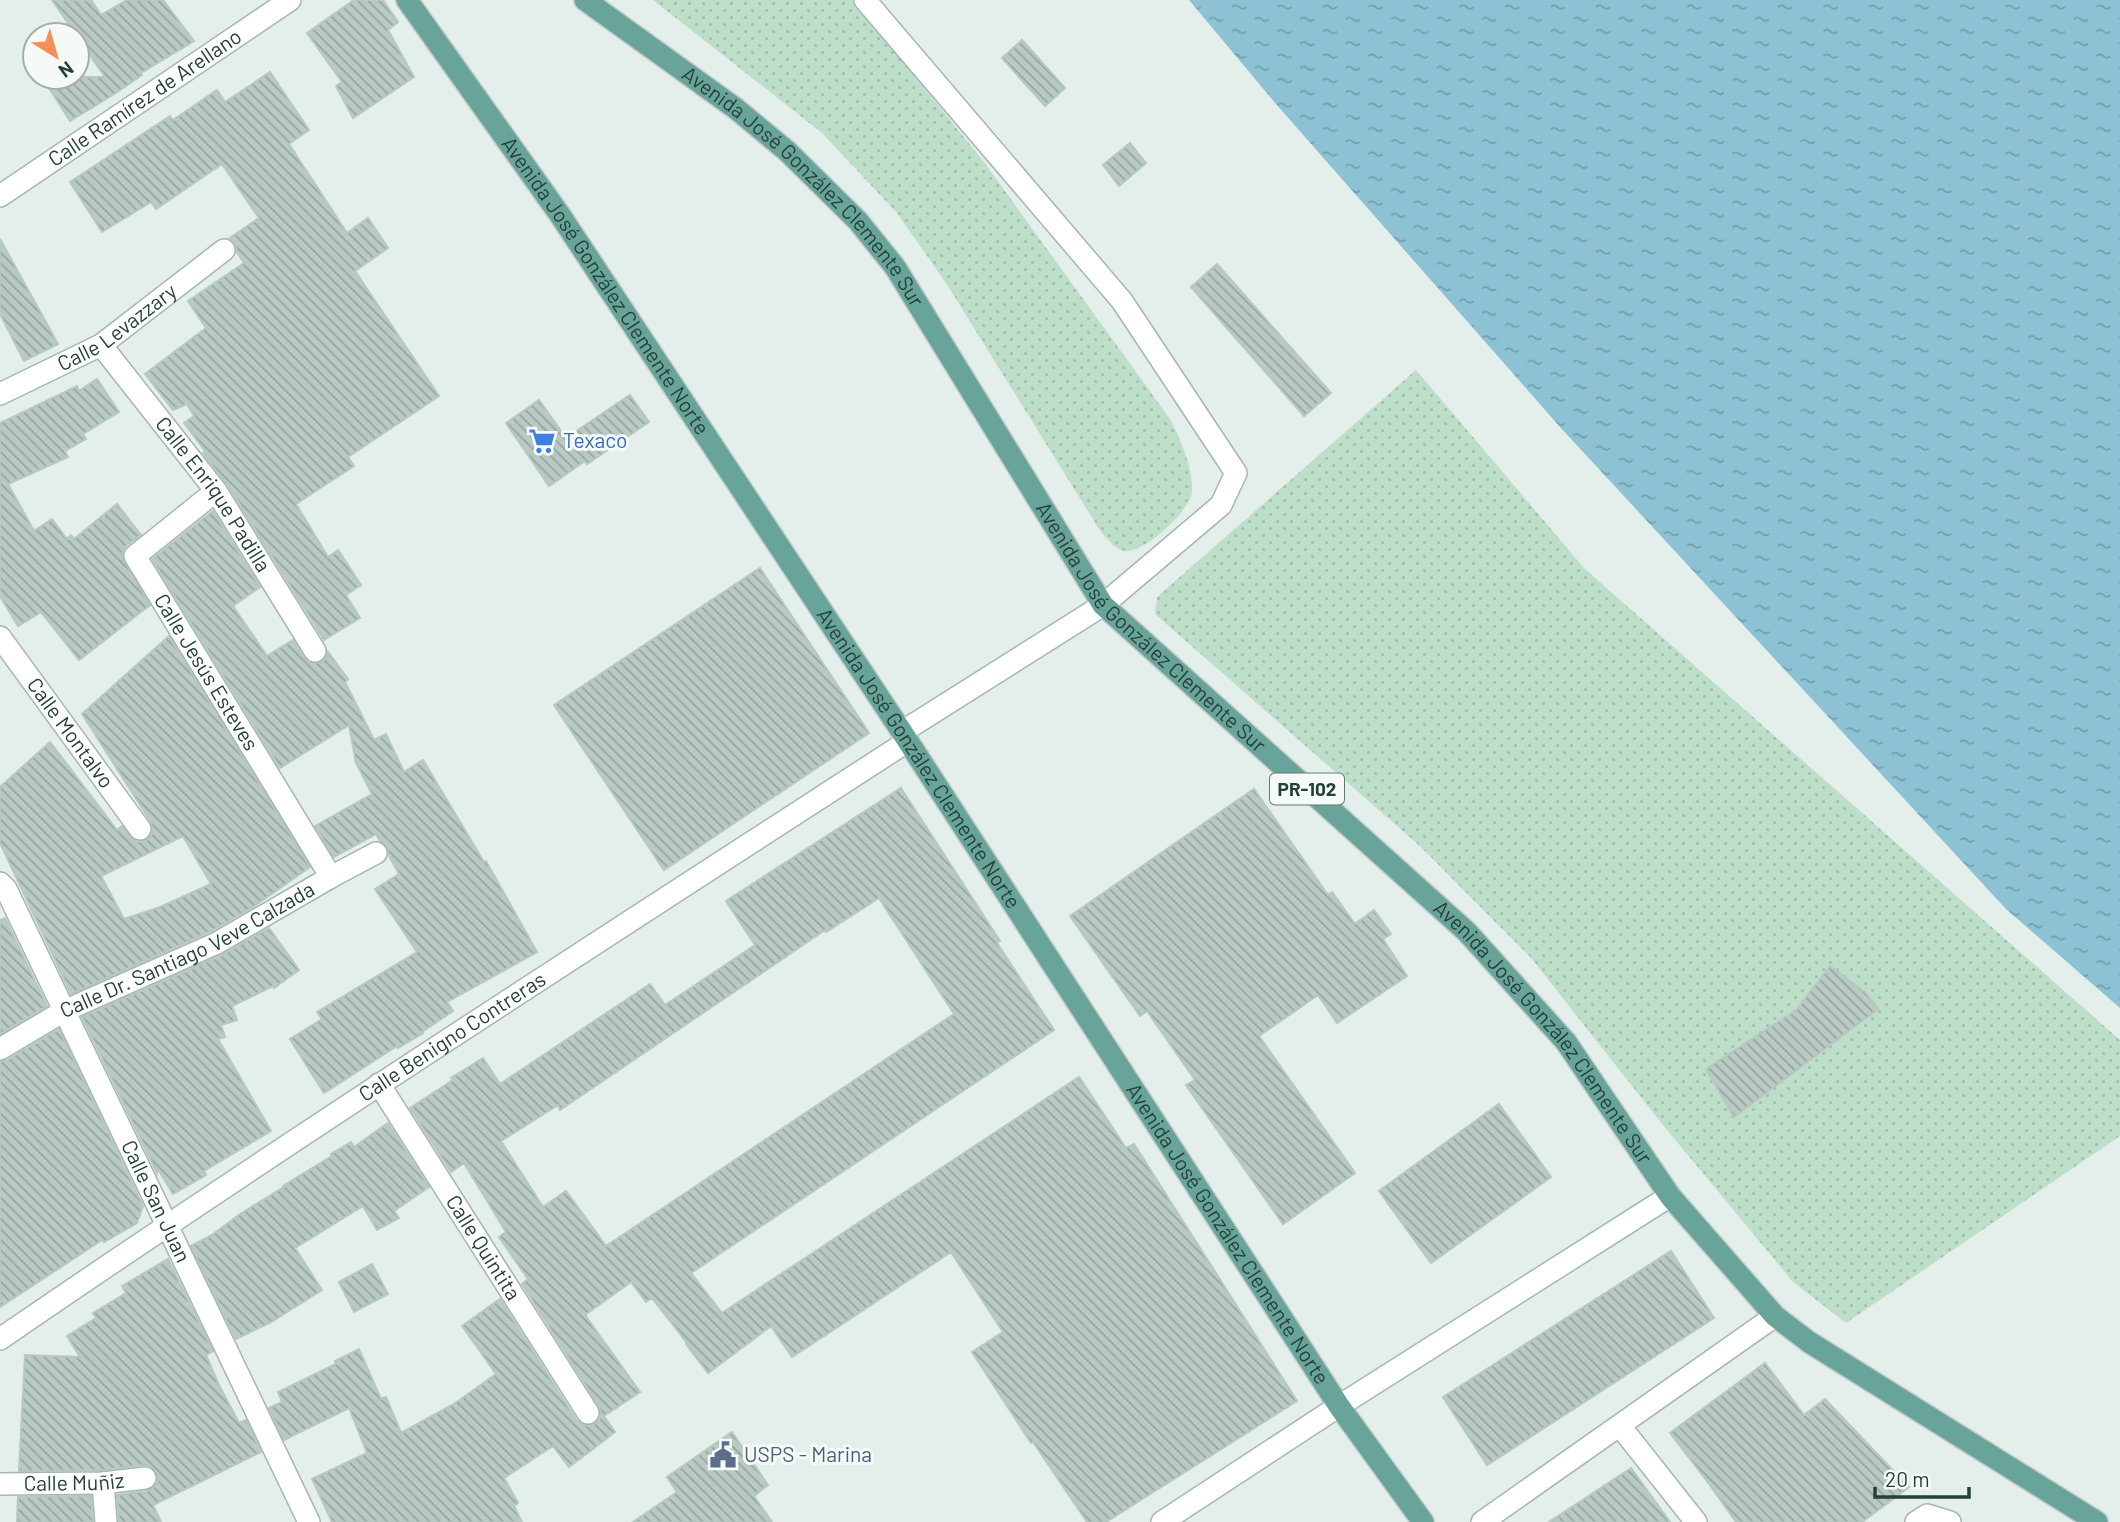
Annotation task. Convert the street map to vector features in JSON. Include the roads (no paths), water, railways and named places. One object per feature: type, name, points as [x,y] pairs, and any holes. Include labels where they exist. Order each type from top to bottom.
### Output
[{"type":"main road","name":"Avenida José González Clemente Norte","points":[[407,0],[560,215],[905,736],[1339,1406],[1423,1522]]},
{"type":"main road","name":"Avenida José González Clemente Sur","points":[[585,0],[735,108],[787,151],[858,221],[895,267],[1103,605],[1467,932],[1566,1042],[1670,1196],[1775,1316],[1809,1342],[2094,1520]]},
{"type":"street","name":"Calle Ramírez de Arellano","points":[[0,196],[290,0]]},
{"type":"street","name":"Calle Benigno Contreras","points":[[0,1339],[379,1084],[1103,605],[1221,505],[1236,473],[1122,301],[865,0]]},
{"type":"street","name":"Calle Levazzary","points":[[0,394],[101,345],[224,250]]},
{"type":"street","name":"Calle Enrique Padilla","points":[[101,345],[216,491],[315,651]]},
{"type":"street","name":"Calle Jesús Esteves","points":[[216,491],[135,556],[331,877]]},
{"type":"street","name":"Calle Montalvo","points":[[0,637],[140,830]]},
{"type":"street","name":"Calle Dr. Santiago Veve Calzada","points":[[0,1049],[64,1011],[218,943],[376,853]]},
{"type":"street","name":"Calle San Juan","points":[[0,883],[6,888],[309,1522]]},
{"type":"street","name":"Calle Quintita","points":[[379,1084],[588,1413]]},
{"type":"street","points":[[1162,1522],[1670,1196]]},
{"type":"street","points":[[1482,1522],[1775,1316]]},
{"type":"street","points":[[1620,1426],[1696,1522]]},
{"type":"street","name":"Calle Muñiz","points":[[0,1484],[103,1483],[145,1478]]},
{"type":"street","points":[[103,1483],[106,1522]]},
{"type":"street","points":[[1916,1522],[1927,1515],[1950,1522]]},
{"type":"water","points":[[1189,0],[2120,0],[2120,1008],[2006,909],[1560,427],[1276,104]]},
{"type":"place","name":"Texaco","points":[[542,441]]},
{"type":"place","name":"USPS - Marina","points":[[723,1455]]}]
